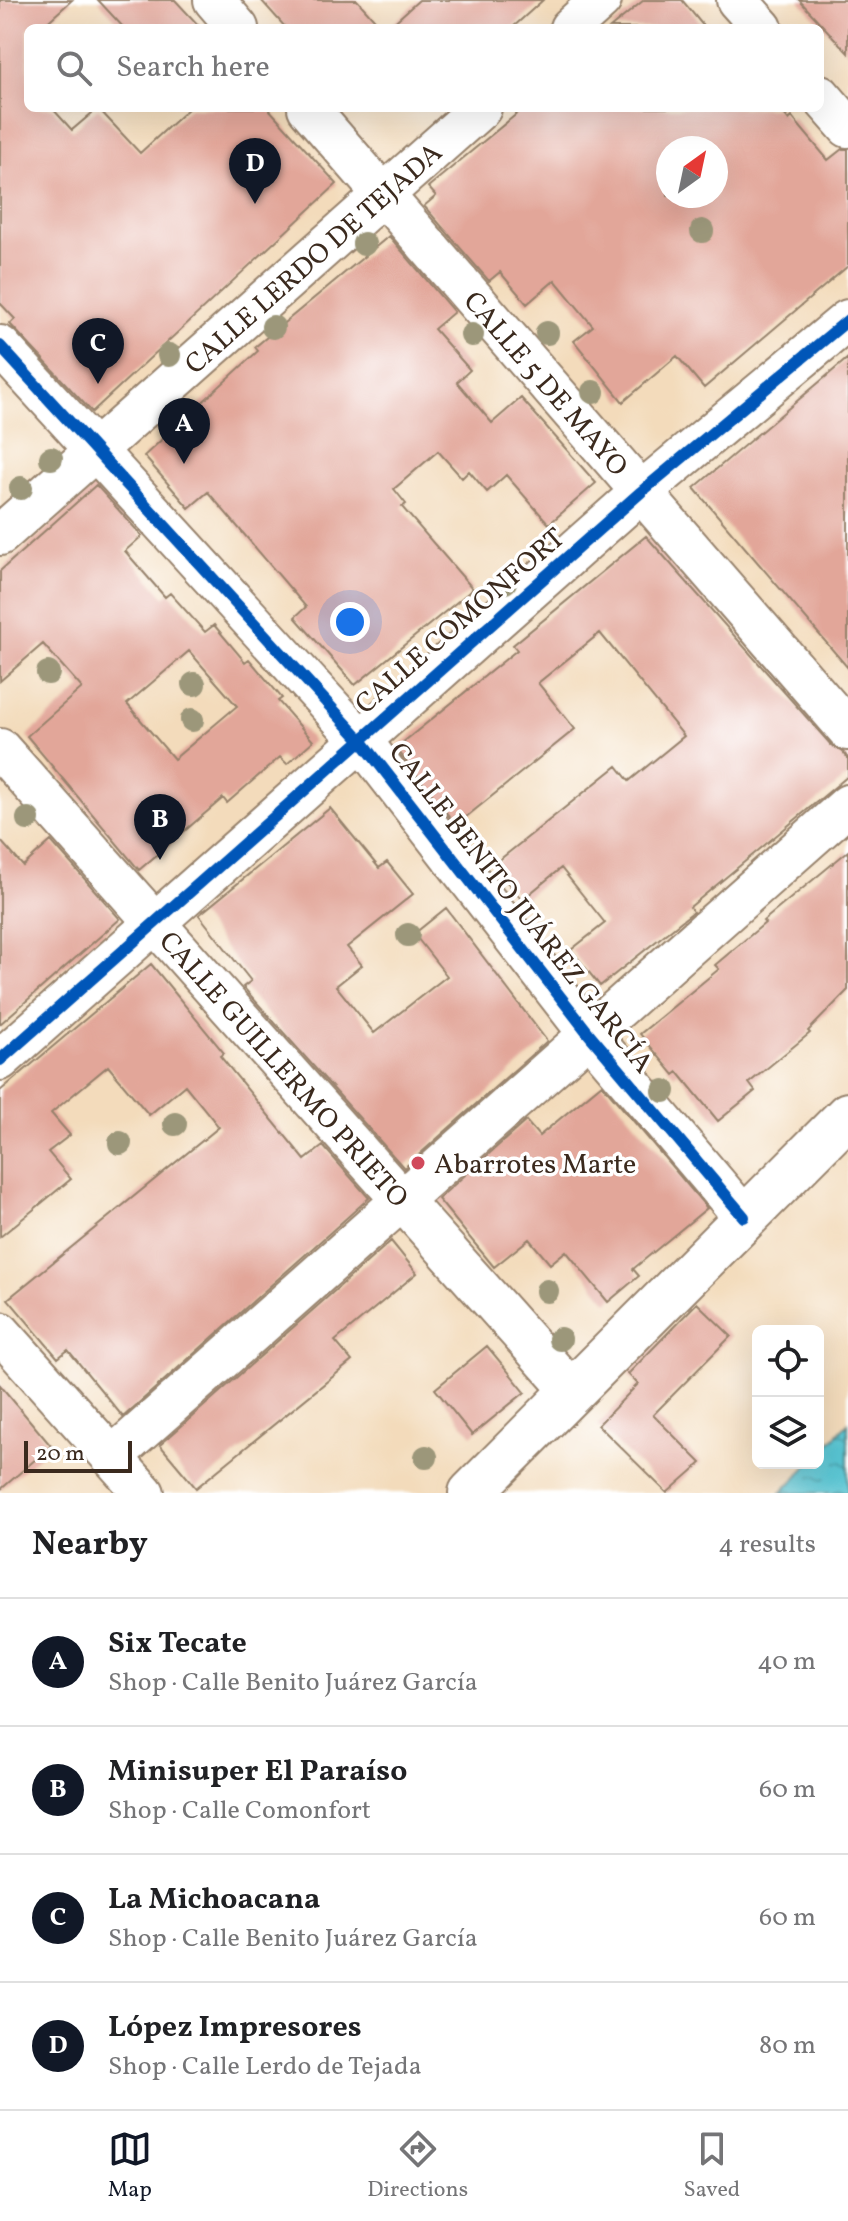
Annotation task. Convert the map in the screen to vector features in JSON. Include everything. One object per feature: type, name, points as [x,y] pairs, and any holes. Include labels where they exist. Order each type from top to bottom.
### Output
[{"type":"street","points":[[214,0],[235,24]]},
{"type":"street","points":[[574,24],[601,0]]},
{"type":"street","points":[[737,0],[758,24]]},
{"type":"street","points":[[824,100],[848,127]]},
{"type":"street","name":"CALLE 5 DE MAYO","points":[[311,112],[848,730]]},
{"type":"street","name":"CALLE LERDO DE TEJADA","points":[[0,535],[476,112]]},
{"type":"street","name":"CALLE COMONFORT","points":[[0,1060],[641,492],[848,320]]},
{"type":"street","name":"CALLE BENITO JUÁREZ GARCÍA","points":[[0,346],[360,739],[589,1034],[744,1217]]},
{"type":"street","name":"CALLE GUILLERMO PRIETO","points":[[0,749],[571,1390]]},
{"type":"street","points":[[112,1457],[848,805]]},
{"type":"street","points":[[471,1493],[848,1115]]},
{"type":"street","points":[[0,1332],[144,1493]]},
{"type":"water","points":[[848,1423],[848,1493],[781,1493],[804,1469],[824,1469],[824,1449]]},
{"type":"building","points":[[0,0],[72,0],[45,24],[24,24],[24,112],[56,112],[72,130],[93,112],[102,112],[140,153],[185,112],[272,112],[337,184],[92,412],[10,324],[15,319],[0,303]]},
{"type":"building","points":[[98,0],[175,0],[197,24],[120,24]]},
{"type":"building","points":[[261,0],[357,0],[378,24],[282,24]]},
{"type":"building","points":[[419,0],[543,0],[516,24],[392,24]]},
{"type":"building","points":[[644,0],[682,0],[702,24],[615,24]]},
{"type":"building","points":[[799,0],[848,0],[848,53],[824,24]]},
{"type":"building","points":[[519,112],[782,112],[789,120],[792,117],[828,160],[842,149],[848,149],[848,266],[704,388],[677,356],[623,402],[574,341],[593,326],[555,280],[527,304],[500,272],[489,281],[424,206],[436,196],[428,187]]},
{"type":"building","points":[[389,236],[454,312],[434,329],[470,370],[457,382],[492,423],[521,398],[596,483],[549,524],[506,475],[487,492],[469,471],[462,478],[438,451],[394,489],[406,504],[402,507],[473,589],[355,685],[295,617],[306,607],[208,492],[189,508],[144,456],[258,351],[255,347]]},
{"type":"building","points":[[848,358],[848,668],[694,488]]},
{"type":"building","points":[[96,485],[142,536],[125,551],[165,597],[170,593],[205,632],[214,625],[245,662],[249,659],[282,698],[278,701],[313,741],[287,764],[280,757],[227,803],[223,798],[139,870],[27,736],[82,688],[43,644],[0,681],[0,571]],"holes":[[[189,651],[237,706],[174,759],[127,704]]]},
{"type":"building","points":[[646,536],[831,745],[843,752],[848,758],[848,776],[690,907],[693,912],[600,986],[571,950],[605,923],[561,868],[522,900],[493,865],[617,766],[629,781],[684,736],[600,633],[538,683],[575,729],[456,825],[396,748],[517,650],[513,645]]},
{"type":"building","points":[[330,808],[379,868],[387,862],[413,894],[347,947],[362,965],[336,986],[374,1033],[447,976],[414,934],[446,908],[547,1041],[404,1168],[243,987],[251,981],[199,915]]},
{"type":"building","points":[[0,840],[23,866],[51,841],[120,919],[0,1024]]},
{"type":"building","points":[[848,851],[848,990],[808,1031],[810,1033],[749,1083],[755,1091],[718,1121],[678,1072],[674,1075],[640,1034],[719,969],[715,965],[765,923],[763,921]]},
{"type":"building","points":[[151,964],[224,1053],[220,1056],[305,1160],[323,1146],[369,1198],[123,1417],[68,1350],[58,1358],[8,1299],[219,1127],[185,1085],[149,1115],[108,1066],[51,1113],[70,1135],[48,1152],[71,1179],[0,1237],[0,1091]]},
{"type":"building","points":[[602,1084],[707,1208],[633,1269],[639,1276],[608,1302],[566,1251],[550,1264],[529,1239],[494,1267],[438,1199],[526,1121],[539,1136]]},
{"type":"building","points":[[391,1241],[417,1273],[335,1341],[352,1361],[196,1488],[160,1445]]},
{"type":"building","points":[[697,1303],[731,1336],[653,1415],[701,1463],[667,1493],[598,1425],[638,1384],[628,1374]]},
{"type":"building","points":[[487,1346],[525,1392],[472,1435],[435,1389]]},
{"type":"building","points":[[0,1385],[51,1446],[0,1490]]},
{"type":"cycle path","points":[[0,1060],[641,492],[848,320]]},
{"type":"cycle path","points":[[0,346],[360,739],[589,1034],[744,1217]]},
{"type":"place","name":"López Impresores","points":[[255,204]]},
{"type":"place","name":"La Michoacana","points":[[98,384]]},
{"type":"place","name":"Six Tecate","points":[[184,464]]},
{"type":"place","name":"Minisuper El Paraíso","points":[[160,860]]},
{"type":"place","name":"Abarrotes Marte","points":[[418,1163]]}]
